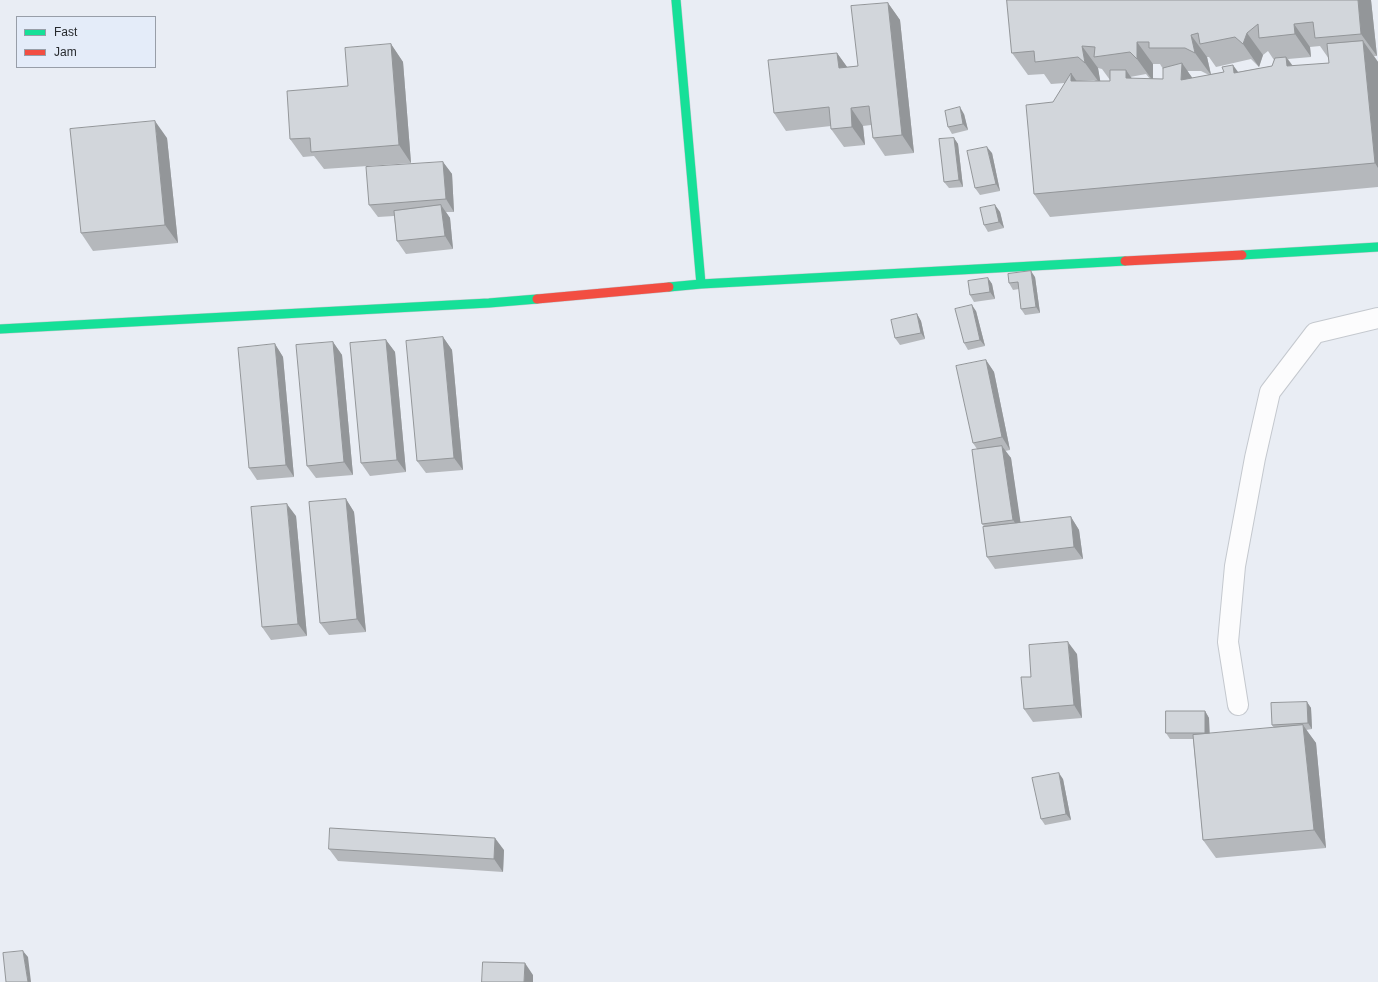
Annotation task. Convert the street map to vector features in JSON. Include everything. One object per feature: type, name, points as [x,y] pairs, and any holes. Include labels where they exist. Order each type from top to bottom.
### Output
[{"type":"street","points":[[676,0],[701,284]]},
{"type":"street","points":[[0,329],[488,303],[701,284],[1378,247]]},
{"type":"lane","points":[[1238,705],[1228,642],[1235,566],[1255,458],[1270,392],[1315,333],[1378,318]]},
{"type":"building","points":[[1007,0],[1358,0],[1361,34],[1315,38],[1313,22],[1294,24],[1295,34],[1259,38],[1258,24],[1247,33],[1243,44],[1235,37],[1200,44],[1198,33],[1191,35],[1195,53],[1185,48],[1149,48],[1149,42],[1137,42],[1137,59],[1130,52],[1094,57],[1095,47],[1082,46],[1085,63],[1078,57],[1035,62],[1034,51],[1012,53]]},
{"type":"building","points":[[888,3],[902,135],[873,138],[869,106],[851,108],[852,127],[831,129],[829,107],[774,113],[768,60],[837,53],[839,68],[858,66],[851,6]]},
{"type":"building","points":[[1363,41],[1375,163],[1034,194],[1026,105],[1053,102],[1071,73],[1071,81],[1110,81],[1110,70],[1126,70],[1126,78],[1163,79],[1163,68],[1182,63],[1181,80],[1224,72],[1222,67],[1233,65],[1234,73],[1272,66],[1275,58],[1286,57],[1287,66],[1329,63],[1327,44]]},
{"type":"building","points":[[391,44],[399,145],[311,152],[310,138],[290,139],[287,91],[348,86],[345,48]]},
{"type":"building","points":[[960,107],[963,124],[948,127],[945,111]]},
{"type":"building","points":[[155,121],[165,225],[81,233],[70,129]]},
{"type":"building","points":[[954,138],[959,180],[944,182],[939,139]]},
{"type":"building","points":[[987,147],[996,184],[975,188],[967,151]]},
{"type":"building","points":[[443,162],[446,199],[369,205],[366,167]]},
{"type":"building","points":[[441,205],[445,236],[397,241],[394,211]]},
{"type":"building","points":[[995,205],[999,222],[984,225],[980,208]]},
{"type":"building","points":[[1031,271],[1036,307],[1021,309],[1018,282],[1009,283],[1008,274]]},
{"type":"building","points":[[988,278],[990,292],[970,295],[968,281]]},
{"type":"building","points":[[972,305],[980,340],[964,343],[955,309]]},
{"type":"building","points":[[917,314],[921,333],[895,338],[891,320]]},
{"type":"building","points":[[443,337],[454,458],[417,461],[406,341]]},
{"type":"building","points":[[386,340],[397,460],[361,463],[350,343]]},
{"type":"building","points":[[333,342],[344,462],[307,466],[296,345]]},
{"type":"building","points":[[275,344],[286,465],[249,468],[238,348]]},
{"type":"building","points":[[986,360],[1002,437],[973,443],[956,366]]},
{"type":"building","points":[[1002,446],[1013,520],[982,524],[972,450]]},
{"type":"building","points":[[346,499],[357,619],[320,623],[309,502]]},
{"type":"building","points":[[287,504],[298,624],[262,627],[251,507]]},
{"type":"building","points":[[1071,517],[1074,547],[987,557],[983,527]]},
{"type":"building","points":[[1068,642],[1074,705],[1024,709],[1021,677],[1031,677],[1029,645]]},
{"type":"building","points":[[1307,702],[1308,723],[1272,725],[1271,703]]},
{"type":"building","points":[[1166,711],[1205,711],[1205,733],[1166,733]]},
{"type":"building","points":[[1303,725],[1314,830],[1203,840],[1193,735]]},
{"type":"building","points":[[1059,773],[1066,814],[1041,819],[1032,778]]},
{"type":"building","points":[[330,828],[495,838],[494,859],[329,849]]},
{"type":"building","points":[[23,951],[28,982],[6,982],[3,953]]},
{"type":"building","points":[[483,962],[525,963],[524,982],[482,982]]},
{"type":"traffic: fast","points":[[676,0],[701,284]]},
{"type":"traffic: fast","points":[[1242,255],[1378,247]]},
{"type":"traffic: fast","points":[[669,287],[1125,261]]},
{"type":"traffic: fast","points":[[0,329],[489,303],[537,299]]},
{"type":"traffic: jam","points":[[1125,261],[1242,255]]},
{"type":"traffic: jam","points":[[537,299],[669,287]]}]
